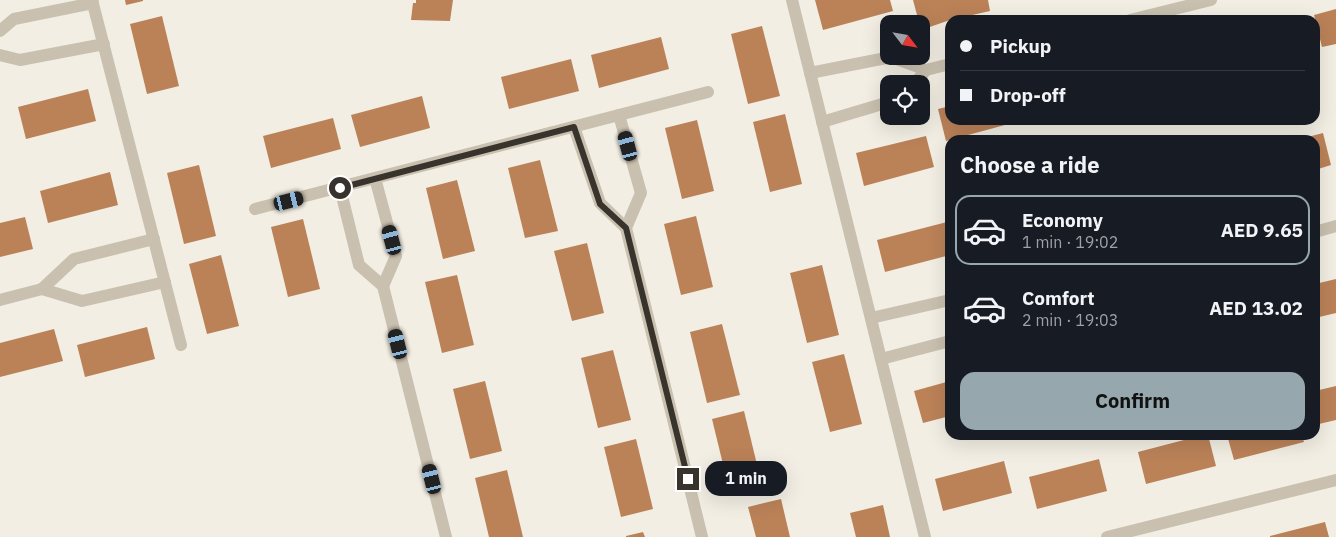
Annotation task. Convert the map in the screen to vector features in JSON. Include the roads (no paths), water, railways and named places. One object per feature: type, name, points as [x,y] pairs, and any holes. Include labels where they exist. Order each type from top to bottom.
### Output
[{"type":"street","points":[[792,0],[926,537]]},
{"type":"street","points":[[1150,15],[1211,0]]},
{"type":"street","points":[[0,31],[14,19],[92,2],[181,346]]},
{"type":"street","points":[[0,55],[20,60],[104,44]]},
{"type":"street","points":[[810,73],[891,57],[926,70],[945,65]]},
{"type":"street","points":[[922,75],[926,70]]},
{"type":"street","points":[[255,209],[708,92]]},
{"type":"street","points":[[822,122],[880,105]]},
{"type":"street","points":[[619,115],[641,193],[626,228]]},
{"type":"street","points":[[574,127],[600,204],[626,228],[702,537]]},
{"type":"street","points":[[376,178],[396,256],[383,286]]},
{"type":"street","points":[[340,188],[359,265],[383,286],[446,537]]},
{"type":"street","points":[[1320,231],[1336,226]]},
{"type":"street","points":[[0,300],[42,289],[74,259],[154,239]]},
{"type":"street","points":[[42,289],[82,301],[165,282]]},
{"type":"street","points":[[871,318],[945,301]]},
{"type":"street","points":[[881,359],[945,342]]},
{"type":"street","points":[[1107,537],[1336,480]]}]
